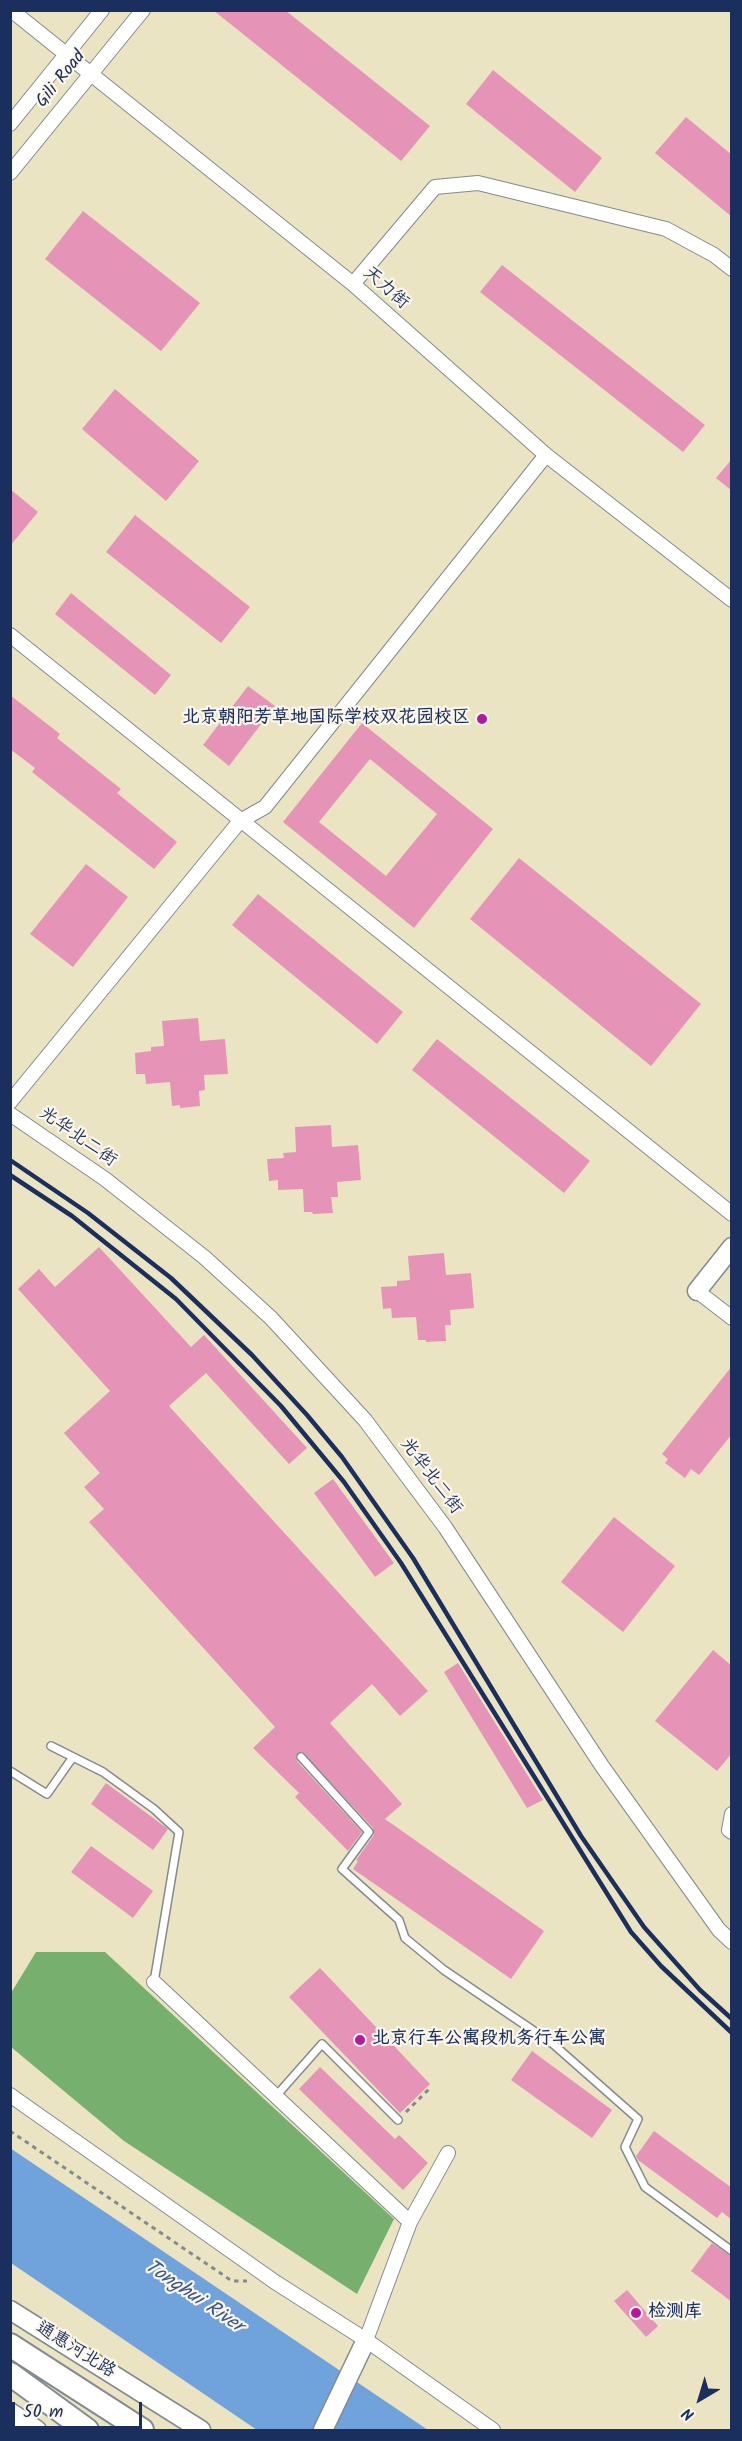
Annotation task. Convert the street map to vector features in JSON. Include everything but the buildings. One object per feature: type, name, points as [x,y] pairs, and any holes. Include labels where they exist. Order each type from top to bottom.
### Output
[{"type":"highway","points":[[10,2345],[142,2430]]},
{"type":"highway","points":[[34,2361],[129,2430]]},
{"type":"highway","points":[[10,2374],[87,2430]]},
{"type":"street","name":"天力街","points":[[11,10],[353,284],[546,455],[732,600]]},
{"type":"street","points":[[10,124],[102,10]]},
{"type":"street","name":"Gili Road","points":[[10,173],[143,10]]},
{"type":"street","points":[[353,284],[435,187],[478,183],[666,229],[714,255],[732,269]]},
{"type":"street","points":[[10,1102],[240,821],[265,807],[546,455]]},
{"type":"street","points":[[10,635],[732,1214]]},
{"type":"street","name":"光华北二街","points":[[10,1114],[105,1179],[204,1257],[271,1318],[365,1420],[445,1527],[602,1766],[719,1930],[732,1942]]},
{"type":"street","points":[[732,1247],[697,1291],[732,1318]]},
{"type":"street","points":[[732,1814],[729,1830],[732,1833]]},
{"type":"street","points":[[154,1982],[410,2222]]},
{"type":"street","points":[[10,2095],[275,2282],[366,2340],[493,2430]]},
{"type":"street","points":[[323,2430],[366,2340],[410,2222],[448,2153]]},
{"type":"street","name":"通惠河北路","points":[[10,2310],[200,2430]]},
{"type":"street","points":[[10,2412],[37,2430]]},
{"type":"lane","points":[[51,1746],[103,1773],[154,1809],[179,1832],[154,1982]]},
{"type":"lane","points":[[10,1771],[46,1794],[72,1757]]},
{"type":"lane","points":[[301,1757],[369,1832],[342,1869],[399,1920],[405,1938],[444,1970],[553,2044],[638,2119],[625,2147],[645,2187],[732,2251]]},
{"type":"lane","points":[[276,2096],[322,2043],[398,2120]]},
{"type":"path","points":[[398,2120],[430,2088]]},
{"type":"path","points":[[10,2131],[232,2281],[275,2282]]},
{"type":"green space","points":[[36,1952],[105,1952],[394,2219],[357,2294],[124,2141],[11,2047],[11,1993]]},
{"type":"water","name":"Tonghui River","points":[[10,2148],[428,2430],[257,2430],[11,2263]]},
{"type":"railway","points":[[10,1160],[88,1213],[171,1278],[252,1355],[307,1415],[342,1457],[413,1558],[581,1836],[644,1927],[700,1990],[732,2019]]},
{"type":"railway","points":[[10,1175],[72,1216],[176,1299],[281,1406],[344,1482],[401,1563],[631,1932],[661,1966],[732,2033]]},
{"type":"place","name":"北京朝阳芳草地国际学校双花园校区","points":[[482,719]]},
{"type":"place","name":"北京行车公寓段机务行车公寓","points":[[360,2040]]},
{"type":"place","name":"检测库","points":[[636,2313]]}]
